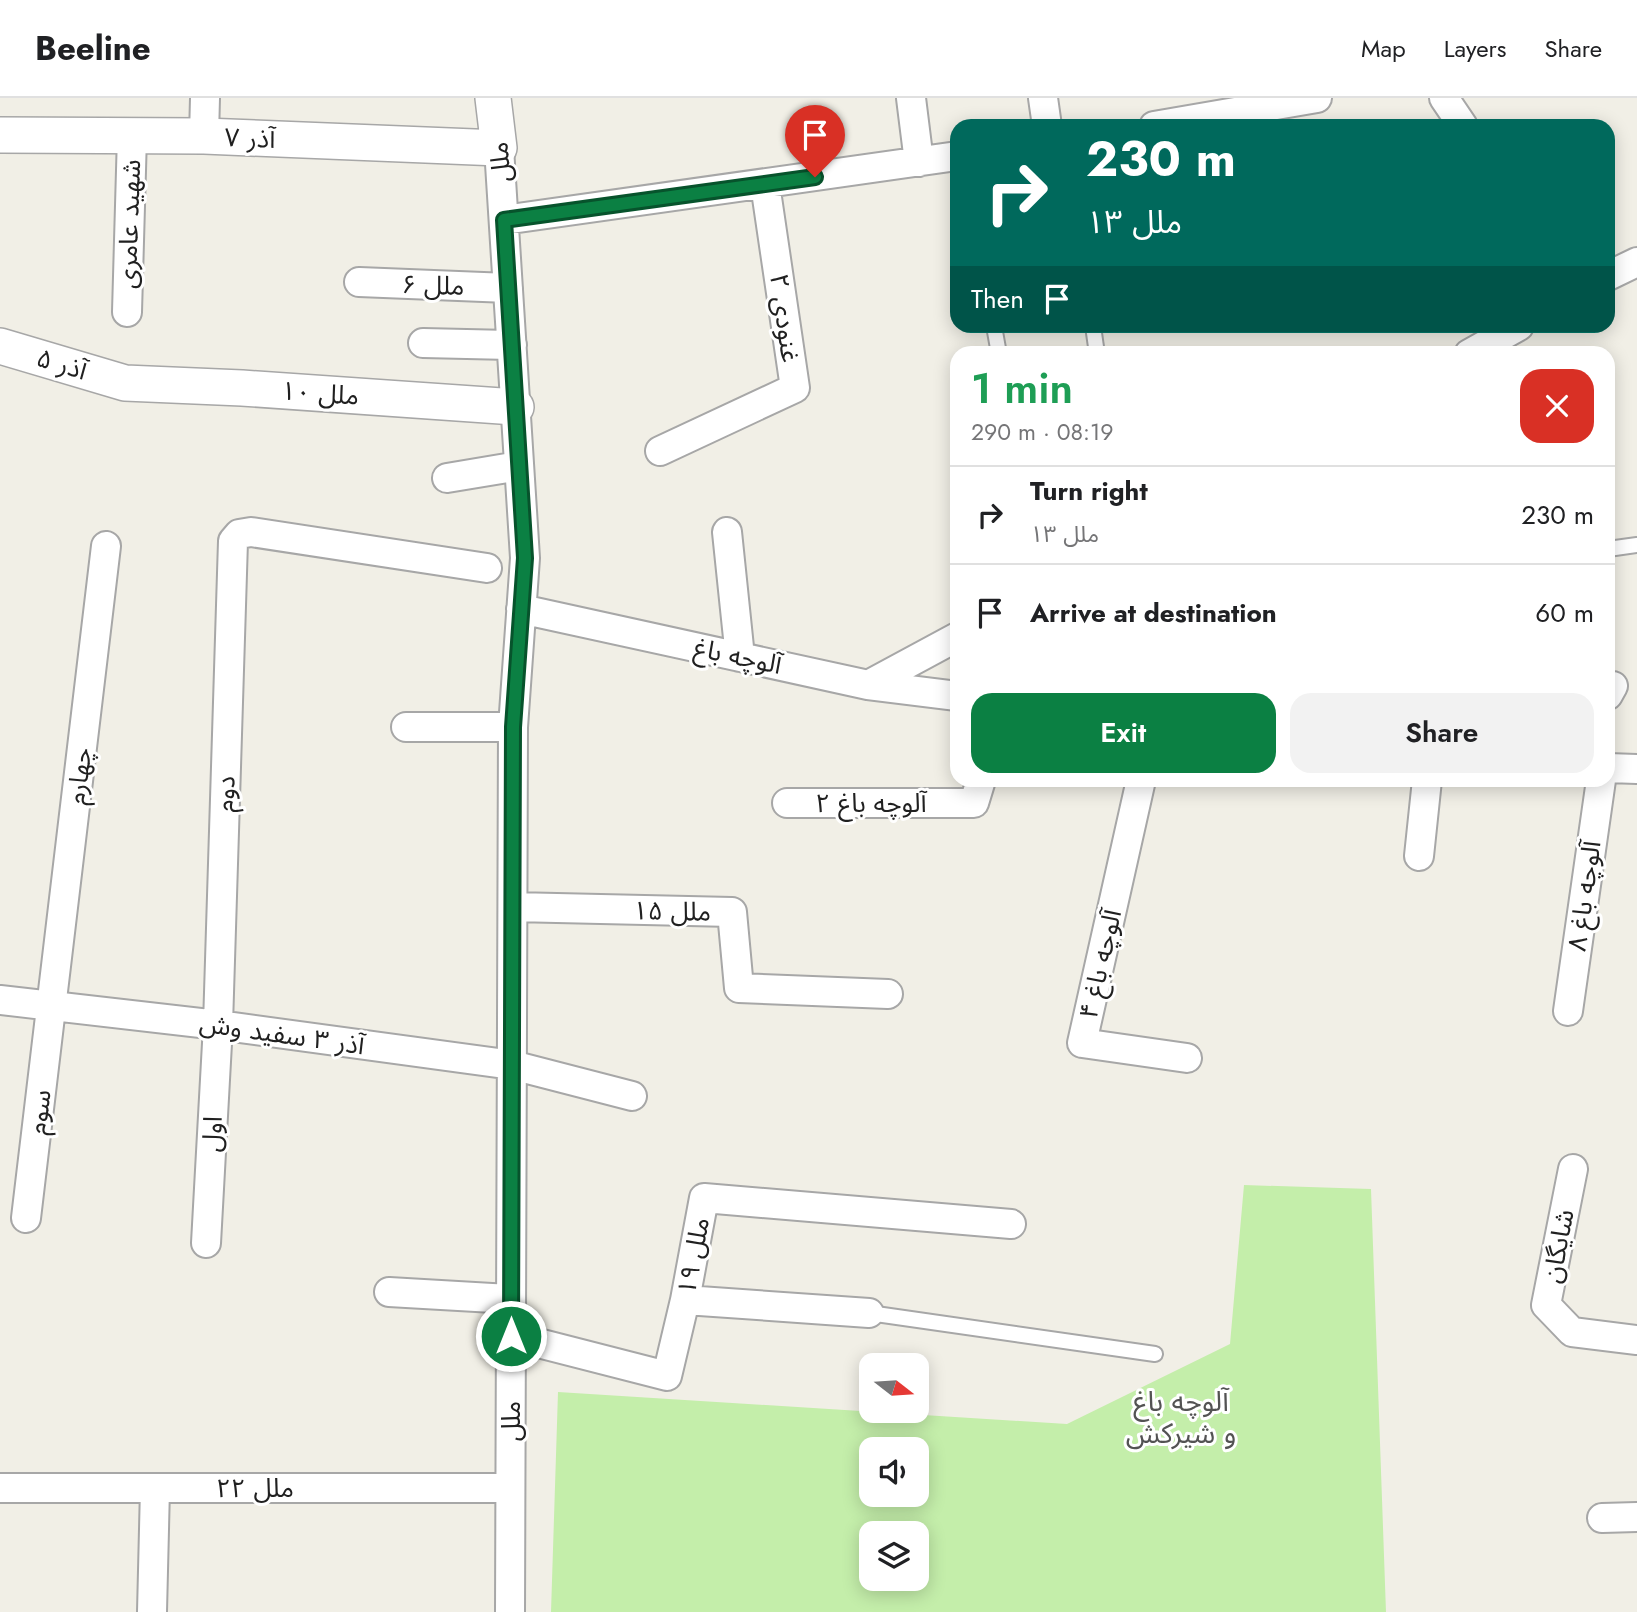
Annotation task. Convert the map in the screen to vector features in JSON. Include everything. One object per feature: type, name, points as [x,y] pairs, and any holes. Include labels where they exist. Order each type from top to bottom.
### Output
[{"type":"street","points":[[204,136],[205,98]]},
{"type":"street","name":"ملل","points":[[493,98],[499,148],[525,558],[513,727],[510,1612]]},
{"type":"street","points":[[911,98],[919,162]]},
{"type":"street","points":[[1043,98],[1046,119]]},
{"type":"street","points":[[1444,98],[1458,119]]},
{"type":"street","points":[[1166,119],[1184,109],[1302,109]]},
{"type":"street","name":"آذر ۷","points":[[0,135],[204,136],[499,148]]},
{"type":"street","name":"شهید عامری","points":[[127,313],[132,135]]},
{"type":"street","points":[[504,220],[950,157]]},
{"type":"street","name":"۲ غنودی","points":[[660,451],[795,388],[765,184]]},
{"type":"street","points":[[1615,273],[1637,262]]},
{"type":"street","name":"۶ ملل","points":[[359,282],[508,288]]},
{"type":"street","points":[[1483,346],[1506,333]]},
{"type":"street","points":[[423,343],[512,345]]},
{"type":"street","name":"آذر ۵","points":[[0,346],[125,383]]},
{"type":"street","name":"۱۰ ملل","points":[[125,383],[242,388],[516,407]]},
{"type":"street","points":[[447,478],[519,466]]},
{"type":"street","name":"دوم","points":[[218,1025],[233,541],[239,534],[251,532],[487,568]]},
{"type":"street","points":[[727,532],[740,657]]},
{"type":"street","name":"چهارم","points":[[52,1006],[106,546]]},
{"type":"street","name":"آلوچه باغ","points":[[521,609],[869,685],[950,695]]},
{"type":"street","points":[[869,685],[950,641]]},
{"type":"street","points":[[406,727],[513,727]]},
{"type":"street","points":[[1615,768],[1637,769]]},
{"type":"street","name":"۲ آلوچه باغ","points":[[787,803],[974,803],[979,787]]},
{"type":"street","name":"۴ آلوچه باغ","points":[[1139,787],[1082,1043],[1187,1058]]},
{"type":"street","points":[[1419,856],[1426,787]]},
{"type":"street","name":"۸ آلوچه باغ","points":[[1568,1011],[1600,787]]},
{"type":"street","name":"ملل ۱۵","points":[[513,907],[732,912],[739,988],[888,994]]},
{"type":"street","name":"آذر ۳ سفید وش","points":[[0,1000],[218,1025],[512,1065],[632,1096]]},
{"type":"street","name":"سوم","points":[[26,1218],[52,1006]]},
{"type":"street","name":"اول","points":[[206,1243],[218,1025]]},
{"type":"street","name":"شایگان","points":[[1573,1169],[1546,1305],[1572,1332],[1637,1340]]},
{"type":"street","name":"ملل ۱۹","points":[[511,1336],[667,1376],[685,1300],[704,1198],[1011,1224]]},
{"type":"street","points":[[389,1292],[511,1299]]},
{"type":"street","points":[[685,1300],[869,1313]]},
{"type":"street","name":"۲۲ ملل","points":[[0,1488],[510,1488]]},
{"type":"street","points":[[152,1612],[155,1488]]},
{"type":"street","points":[[1602,1518],[1637,1517]]},
{"type":"lane","points":[[1615,548],[1637,545]]},
{"type":"lane","points":[[869,1313],[1155,1354]]},
{"type":"green space","points":[[1244,1185],[1371,1189],[1386,1612],[551,1612],[558,1392],[859,1411],[859,1423],[929,1423],[929,1415],[1067,1424],[1230,1344]]},
{"type":"district","name":"آلوچه باغ و شیرکش","points":[[1181,1417]]},
{"type":"route","points":[[511,1336],[513,727],[525,558],[504,220],[815,177]]}]
